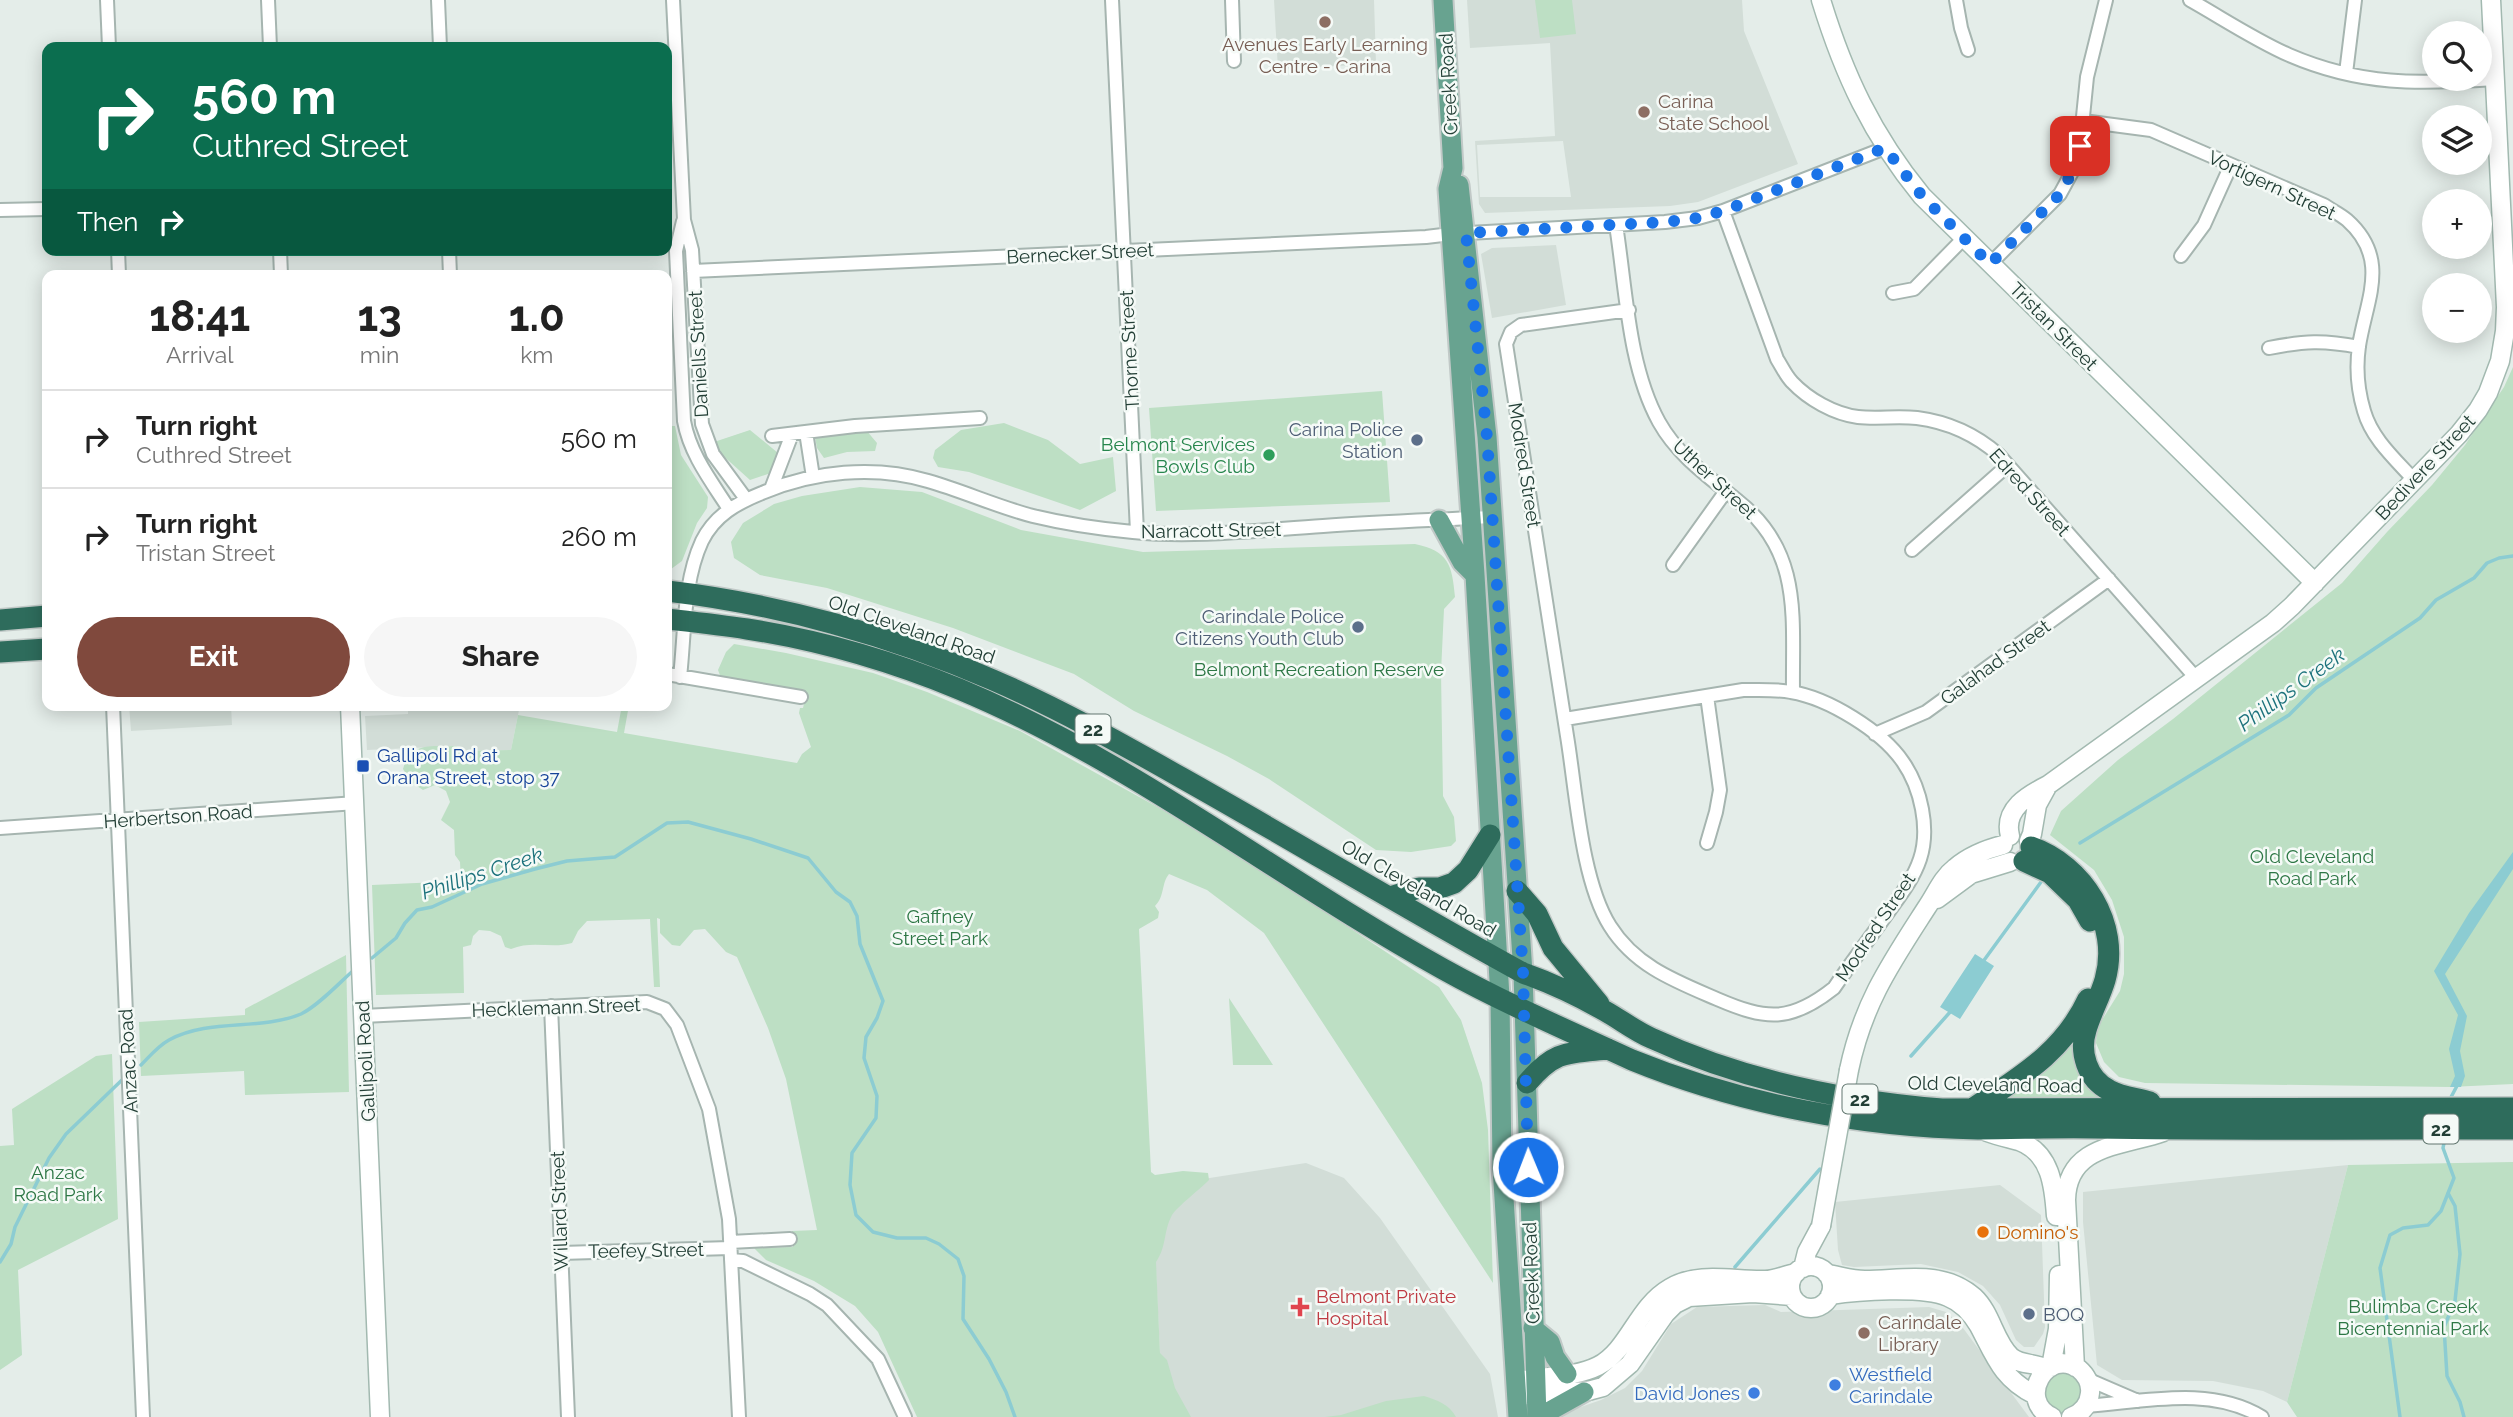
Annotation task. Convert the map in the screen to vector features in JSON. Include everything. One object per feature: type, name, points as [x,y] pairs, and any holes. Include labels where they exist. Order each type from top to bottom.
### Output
[{"type":"highway","name":"Old Cleveland Road","points":[[672,592],[769,609],[859,631],[991,679],[1090,727],[1497,959],[1548,981],[1648,1037],[1682,1051],[1783,1083],[1974,1119],[2171,1129],[2377,1119],[2508,1118]]},
{"type":"highway","points":[[0,620],[42,616]]},
{"type":"highway","name":"Old Cleveland Road","points":[[676,620],[748,629],[833,647],[894,665],[999,706],[1067,741],[1200,817],[1424,958],[1524,1009],[1662,1072],[1765,1102],[1882,1122],[2183,1110],[2377,1119]]},
{"type":"highway","points":[[0,652],[42,649]]},
{"type":"highway","points":[[1390,897],[1419,888],[1440,888],[1454,883],[1468,870],[1490,835]]},
{"type":"highway","points":[[2018,849],[2057,860],[2077,878],[2096,903],[2104,923],[2108,967],[2084,1038],[2084,1055],[2091,1072],[2109,1090],[2183,1110]]},
{"type":"highway","points":[[1974,1119],[2047,1054],[2083,1009],[2096,974],[2098,956],[2095,935],[2084,909],[2050,873],[2018,849]]},
{"type":"highway","points":[[1517,891],[1537,914],[1546,938],[1560,959],[1604,1010]]},
{"type":"highway","points":[[1527,1083],[1543,1064],[1558,1056],[1608,1048]]},
{"type":"main road","name":"Creek Road","points":[[1443,0],[1453,168],[1461,190],[1458,233],[1471,518],[1500,997],[1502,1167],[1526,1387],[1538,1417]]},
{"type":"main road","name":"Creek Road","points":[[1458,233],[1483,398],[1523,972],[1533,1328],[1526,1387],[1518,1417]]},
{"type":"main road","points":[[1439,520],[1462,562],[1475,575]]},
{"type":"main road","points":[[1533,1328],[1550,1342],[1559,1364],[1567,1374]]},
{"type":"main road","points":[[1538,1417],[1584,1392]]},
{"type":"street","points":[[107,0],[109,42]]},
{"type":"street","points":[[268,0],[270,42]]},
{"type":"street","points":[[438,0],[440,42]]},
{"type":"street","name":"Daniells Street","points":[[673,0],[673,120],[681,146],[684,220],[692,250],[702,424],[713,454],[746,499]]},
{"type":"street","name":"Thorne Street","points":[[1112,0],[1137,532]]},
{"type":"street","points":[[1231,0],[1234,61]]},
{"type":"street","name":"Tristan Street","points":[[1821,0],[1837,52],[1853,90],[1885,148],[1922,196],[2315,583]]},
{"type":"street","points":[[1956,0],[1968,50]]},
{"type":"street","points":[[1990,264],[2060,194],[2072,172],[2080,146],[2087,77],[2106,0]]},
{"type":"street","points":[[2190,0],[2287,54],[2346,73],[2371,79],[2426,83],[2495,79]]},
{"type":"street","points":[[2346,73],[2355,0]]},
{"type":"street","name":"Bedivere Street","points":[[2018,849],[2008,827],[2014,809],[2028,795],[2048,785],[2273,623],[2459,434],[2478,410],[2495,377],[2505,331],[2507,220],[2491,0]]},
{"type":"street","name":"Vortigern Street","points":[[2083,121],[2151,130],[2324,205],[2347,220],[2361,237],[2373,276],[2372,295],[2359,346],[2359,390],[2364,412],[2381,443],[2414,480]]},
{"type":"street","points":[[672,146],[681,146]]},
{"type":"street","name":"Bernecker Street","points":[[693,271],[1426,237],[1665,222],[1698,218],[1723,211],[1885,148]]},
{"type":"street","points":[[2182,256],[2204,225],[2231,165]]},
{"type":"street","points":[[0,210],[42,209]]},
{"type":"street","name":"Edred Street","points":[[1723,211],[1777,359],[1791,381],[1808,396],[1830,409],[1856,417],[1915,418],[1962,430],[1984,442],[2008,465],[2196,678]]},
{"type":"street","name":"Daniells Street","points":[[684,220],[676,251],[684,421],[690,444],[700,465],[729,509]]},
{"type":"street","name":"Uther Street","points":[[1616,225],[1636,362],[1647,397],[1677,449],[1766,527],[1787,568],[1792,592],[1793,692]]},
{"type":"street","points":[[1894,293],[1914,289],[1964,237]]},
{"type":"street","name":"Modred Street","points":[[1565,719],[1743,690],[1766,689],[1793,692],[1838,709],[1891,747],[1904,762],[1915,783],[1922,810],[1924,834],[1920,858],[1911,880],[1834,988],[1817,1002],[1797,1012],[1781,1015],[1748,1012],[1660,974],[1642,962],[1610,926],[1597,901],[1588,869],[1506,344],[1511,332],[1521,325],[1629,310]]},
{"type":"street","points":[[2270,348],[2305,341],[2359,346]]},
{"type":"street","points":[[772,436],[855,426],[980,418]]},
{"type":"street","points":[[806,432],[813,477]]},
{"type":"street","points":[[771,489],[792,434]]},
{"type":"street","points":[[1912,550],[2008,465]]},
{"type":"street","name":"Narracott Street","points":[[746,499],[813,477],[847,472],[909,476],[1032,516],[1137,532],[1216,532],[1492,517]]},
{"type":"street","points":[[1673,565],[1726,491]]},
{"type":"street","points":[[746,499],[716,520],[703,540],[696,557],[689,594],[676,620],[673,675],[801,698]]},
{"type":"street","name":"Galahad Street","points":[[1875,734],[1926,712],[2109,579]]},
{"type":"street","points":[[1707,696],[1720,790],[1707,843]]},
{"type":"street","name":"Anzac Road","points":[[113,711],[143,1417]]},
{"type":"street","name":"Gallipoli Road","points":[[351,711],[380,1417]]},
{"type":"street","points":[[1526,1387],[1592,1368],[1607,1360],[1659,1295],[1680,1283],[1699,1278],[1766,1287],[1792,1296],[1801,1305],[1814,1307],[1830,1295],[1832,1284],[1824,1272],[1821,1226],[1854,1046],[1872,997],[1889,965],[1947,876],[1972,857],[2018,849],[2032,834],[2037,805],[2048,785]]},
{"type":"street","name":"Herbertson Road","points":[[0,828],[356,803]]},
{"type":"street","name":"Hecklemann Street","points":[[363,1016],[647,1002],[665,1009],[677,1025],[709,1109],[726,1196],[739,1417],[749,1417]]},
{"type":"street","name":"Willard Street","points":[[551,1006],[568,1417]]},
{"type":"street","points":[[1974,1119],[2030,1147],[2043,1159],[2050,1173],[2055,1198],[2058,1329],[2048,1368],[2037,1381],[2035,1395],[2038,1404],[2049,1416]]},
{"type":"street","points":[[2081,1412],[2090,1393],[2081,1373],[2066,1200],[2071,1175],[2092,1153],[2171,1129]]},
{"type":"street","points":[[1792,1296],[1790,1284],[1821,1226]]},
{"type":"street","name":"Teefey Street","points":[[561,1253],[730,1250],[789,1239]]},
{"type":"street","points":[[730,1250],[743,1261],[827,1305],[878,1359],[905,1417]]},
{"type":"street","points":[[1526,1387],[1584,1392],[1603,1387],[1622,1373],[1675,1304],[1689,1297],[1766,1287],[1809,1266],[1855,1280],[1927,1277],[1953,1284],[1973,1297],[1986,1311],[2009,1355],[2021,1362],[2048,1368],[2059,1364],[2138,1401]]},
{"type":"street","points":[[1830,1295],[1847,1292],[1914,1292],[1947,1296],[1974,1318],[1997,1361],[2011,1380],[2035,1395]]},
{"type":"street","points":[[2081,1412],[2138,1401],[2198,1399],[2222,1401],[2247,1408],[2262,1417]]},
{"type":"shaded area","name":"Avenues Early Learning Centre - Carina","points":[[1274,0],[1374,0],[1376,64],[1278,69]]},
{"type":"shaded area","name":"Carina State School","points":[[1467,0],[1742,0],[1744,31],[1798,164],[1698,202],[1670,206],[1485,213],[1479,204],[1475,141],[1555,136],[1550,43],[1470,48]],"holes":[[[1563,141],[1571,197],[1480,197],[1477,145]]]},
{"type":"shaded area","points":[[1556,245],[1566,305],[1492,318],[1481,254],[1492,248]]},
{"type":"shaded area","points":[[129,711],[231,711],[232,725],[131,731]]},
{"type":"shaded area","points":[[408,711],[519,711],[511,750],[457,751],[456,746],[367,750],[365,716],[408,714]]},
{"type":"shaded area","name":"Belmont Private Hospital","points":[[1306,1163],[1344,1178],[1380,1218],[1490,1374],[1498,1417],[1163,1417],[1152,1187]]},
{"type":"shaded area","points":[[2348,1165],[2287,1402],[2263,1391],[2213,1381],[2122,1380],[2097,1365],[2083,1222],[2083,1192]]},
{"type":"shaded area","points":[[2000,1185],[2041,1215],[2045,1327],[2034,1347],[2024,1347],[2016,1340],[2000,1305],[1983,1286],[1958,1272],[1921,1264],[1854,1267],[1842,1265],[1838,1250],[1835,1202]]},
{"type":"shaded area","name":"Westfield Carindale","points":[[1765,1305],[1781,1312],[1929,1307],[1946,1312],[1960,1324],[2029,1417],[1563,1417],[1565,1413],[1625,1388],[1642,1371],[1671,1324],[1697,1307]]},
{"type":"green space","points":[[1535,0],[1572,0],[1576,34],[1540,38]]},
{"type":"green space","name":"Old Cleveland Road Park","points":[[2513,367],[2513,1084],[2450,1087],[2145,1083],[2119,1077],[2104,1062],[2096,1043],[2097,1028],[2120,991],[2124,974],[2124,937],[2112,900],[2094,870],[2050,835],[2061,811],[2118,760],[2342,583],[2465,445],[2504,387]]},
{"type":"green space","name":"Belmont Services Bowls Club","points":[[1382,391],[1390,502],[1156,511],[1149,408]]},
{"type":"green space","points":[[1004,423],[1048,440],[1080,464],[1113,457],[1116,491],[1080,510],[969,472],[938,467],[933,458],[935,450],[961,430]]},
{"type":"green space","points":[[672,426],[675,426],[681,455],[708,497],[707,508],[697,523],[682,561],[672,568]]},
{"type":"green space","points":[[750,430],[778,453],[774,472],[750,480],[720,453],[714,442]]},
{"type":"green space","points":[[866,430],[877,443],[875,451],[847,452],[824,458],[817,448],[815,437]]},
{"type":"green space","name":"Belmont Recreation Reserve","points":[[860,487],[922,492],[1021,530],[1143,552],[1415,544],[1442,555],[1450,568],[1455,597],[1444,609],[1441,672],[1443,796],[1454,817],[1456,841],[1451,846],[1411,852],[1376,850],[1269,779],[1134,711],[1074,674],[953,628],[827,588],[760,575],[734,558],[731,542],[743,523],[774,504],[802,496]]},
{"type":"green space","name":"Gaffney Street Park","points":[[734,644],[873,673],[927,692],[1020,731],[1161,809],[1283,884],[1439,987],[1461,1020],[1482,1083],[1488,1130],[1493,1283],[1264,933],[1207,890],[1169,874],[1155,906],[1159,912],[1158,918],[1139,929],[1151,1172],[1155,1175],[1183,1171],[1208,1173],[1209,1180],[1172,1215],[1156,1262],[1160,1353],[1167,1360],[1175,1388],[1191,1417],[917,1417],[878,1332],[855,1306],[814,1281],[766,1260],[754,1248],[793,1247],[792,1231],[817,1230],[786,1079],[768,1028],[737,957],[726,952],[705,929],[694,930],[680,946],[672,945],[660,933],[660,919],[657,918],[660,987],[654,987],[650,919],[587,921],[572,943],[527,945],[511,949],[505,947],[501,936],[479,930],[473,936],[471,945],[463,947],[464,993],[376,995],[372,885],[461,881],[460,862],[455,855],[454,830],[441,820],[450,802],[446,791],[435,785],[423,790],[411,782],[403,769],[411,754],[431,746],[457,746],[457,751],[511,750],[518,715],[617,732],[621,711],[628,711],[624,733],[797,763],[802,754],[811,747],[799,713],[806,695],[721,678],[718,670],[726,652]]},
{"type":"green space","points":[[346,955],[349,1092],[245,1095],[244,1071],[141,1076],[139,1022],[245,1015],[245,1009]]},
{"type":"green space","points":[[1229,998],[1273,1065],[1233,1065]]},
{"type":"green space","points":[[2081,1033],[2111,1098],[2005,1096]]},
{"type":"green space","name":"Anzac Road Park","points":[[112,1054],[118,1219],[18,1270],[22,1355],[0,1370],[0,1146],[14,1145],[12,1109],[96,1056]]},
{"type":"green space","name":"Bulimba Creek Bicentennial Park","points":[[2513,1162],[2513,1417],[2297,1417],[2287,1402],[2348,1165]]},
{"type":"green space","points":[[2057,1373],[2070,1374],[2081,1386],[2080,1403],[2066,1413],[2058,1413],[2042,1400],[2047,1380]]},
{"type":"green space","points":[[1424,1396],[1446,1406],[1456,1417],[1325,1417],[1341,1415],[1386,1401]]},
{"type":"water","points":[[2513,852],[2513,869],[2445,974],[2467,1016],[2460,1051],[2465,1076],[2461,1087],[2450,1087],[2455,1076],[2449,1049],[2458,1015],[2434,971],[2469,913]]},
{"type":"water","points":[[1975,954],[1994,966],[1960,1019],[1940,1007]]},
{"type":"waterway","name":"Phillips Creek","points":[[2080,843],[2289,715],[2316,688],[2420,618],[2436,600],[2474,578],[2487,563],[2513,556]]},
{"type":"waterway","name":"Phillips Creek","points":[[372,958],[396,938],[417,910],[432,907],[482,884],[535,869],[567,861],[615,857],[667,823],[688,822],[808,858],[836,892],[850,902],[857,916],[860,944],[883,1001],[866,1037],[864,1058],[877,1096],[876,1118],[852,1153],[850,1185],[856,1215],[873,1232],[897,1238],[926,1238],[939,1244],[958,1259],[964,1276],[963,1319],[989,1359],[1015,1417]]},
{"type":"waterway","name":"Phillips Creek","points":[[1982,963],[2041,882]]},
{"type":"waterway","name":"Phillips Creek","points":[[141,1065],[165,1042],[185,1033],[269,1022],[301,1014],[322,1000],[355,969]]},
{"type":"waterway","name":"Phillips Creek","points":[[1911,1056],[1951,1011]]},
{"type":"waterway","name":"Phillips Creek","points":[[0,1262],[11,1244],[15,1227],[49,1158],[66,1134],[124,1078]]},
{"type":"waterway","points":[[2450,1099],[2458,1084]]},
{"type":"waterway","points":[[2400,1417],[2380,1268],[2390,1235],[2403,1228],[2428,1225],[2441,1211],[2454,1178],[2443,1148],[2445,1138]]},
{"type":"waterway","name":"Phillips Creek","points":[[1735,1267],[1820,1169]]},
{"type":"waterway","points":[[2448,1193],[2455,1206],[2460,1254],[2455,1301],[2444,1327],[2447,1376],[2464,1417]]},
{"type":"place","name":"Avenues Early Learning Centre - Carina","points":[[1325,22]]},
{"type":"place","name":"Carina State School","points":[[1644,112]]},
{"type":"place","name":"Carina Police Station","points":[[1417,440]]},
{"type":"place","name":"Belmont Services Bowls Club","points":[[1269,455]]},
{"type":"place","name":"Carindale Police Citizens Youth Club","points":[[1358,627]]},
{"type":"place","name":"Gallipoli Rd at Orana Street, stop 37","points":[[363,766]]},
{"type":"place","name":"Domino's","points":[[1983,1232]]},
{"type":"place","name":"Belmont Private Hospital","points":[[1300,1307]]},
{"type":"place","name":"BOQ","points":[[2029,1314]]},
{"type":"place","name":"Carindale Library","points":[[1864,1333]]},
{"type":"place","name":"Westfield Carindale","points":[[1835,1385]]},
{"type":"place","name":"David Jones","points":[[1754,1393]]},
{"type":"route","points":[[1528,1167],[1523,972],[1487,437],[1466,233],[1698,218],[1723,211],[1885,148],[1922,196],[1990,264],[2060,194],[2072,172],[2080,146]]}]
